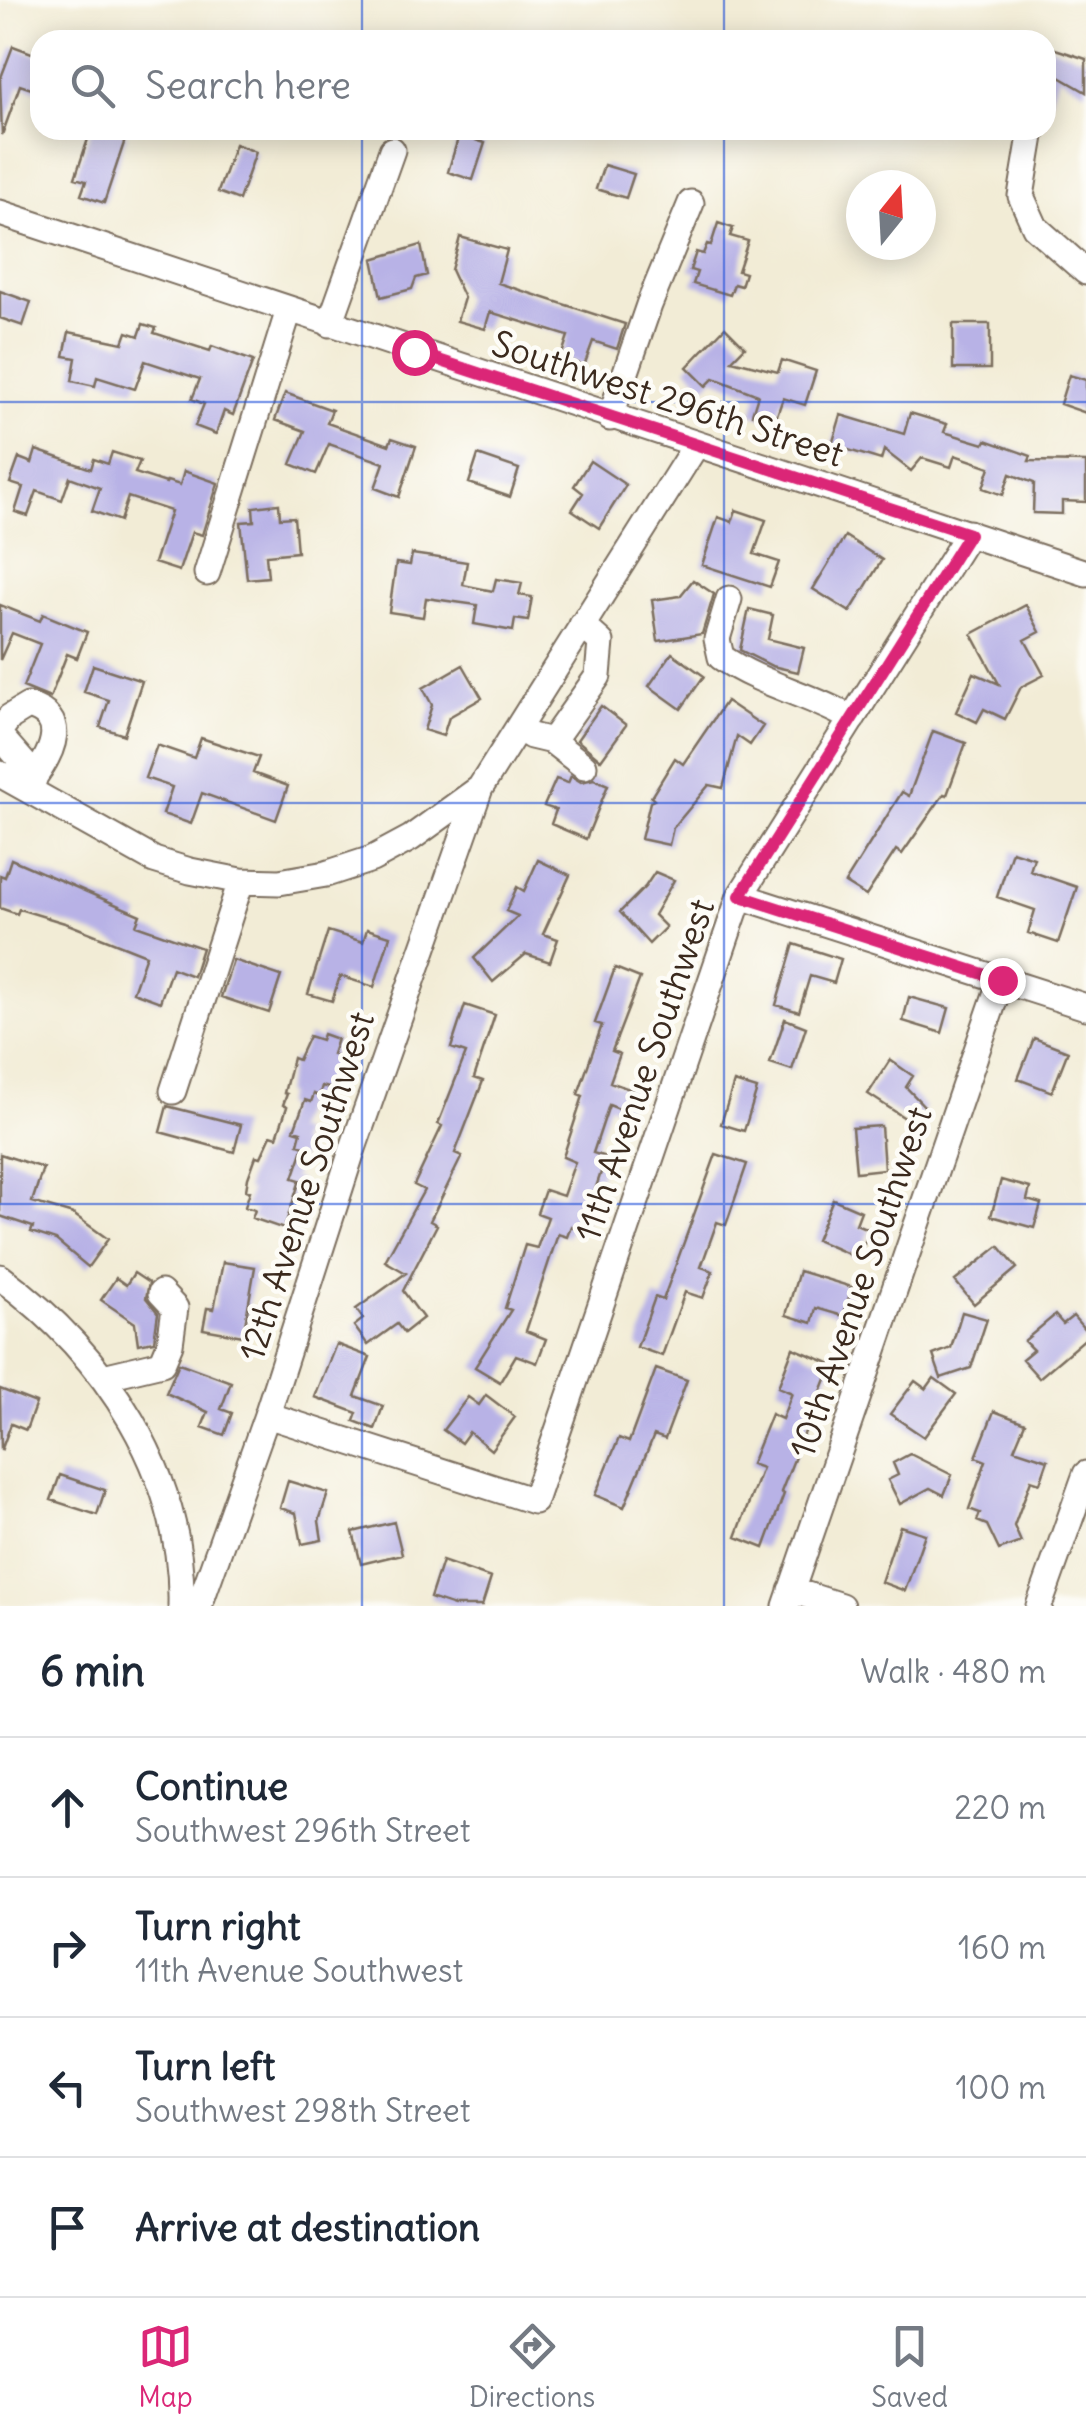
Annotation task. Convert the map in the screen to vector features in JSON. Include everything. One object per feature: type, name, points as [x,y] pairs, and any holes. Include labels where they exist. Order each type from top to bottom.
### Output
[{"type":"street","points":[[1030,140],[1021,196],[1036,227],[1086,272]]},
{"type":"street","points":[[330,324],[392,150]]},
{"type":"street","points":[[610,418],[691,203]]},
{"type":"street","name":"Southwest 296th Street","points":[[0,214],[1086,574]]},
{"type":"street","points":[[207,573],[290,310]]},
{"type":"street","points":[[0,774],[32,784],[154,860],[241,881],[279,882],[310,877],[372,859],[411,838],[480,788],[696,445]]},
{"type":"street","name":"11th Avenue Southwest","points":[[267,1415],[534,1501],[740,896],[969,534]]},
{"type":"street","points":[[728,599],[718,639],[721,658],[852,719]]},
{"type":"street","points":[[552,741],[598,676],[601,642],[582,625]]},
{"type":"street","points":[[28,706],[48,715],[54,725],[54,736],[32,784],[0,733],[10,717],[28,706]]},
{"type":"street","points":[[518,728],[552,741],[584,766]]},
{"type":"street","name":"12th Avenue Southwest","points":[[199,1606],[267,1415],[351,1154],[480,788]]},
{"type":"street","points":[[173,1091],[241,881]]},
{"type":"street","points":[[740,896],[1086,1007]]},
{"type":"street","name":"10th Avenue Southwest","points":[[789,1598],[1002,980]]},
{"type":"street","points":[[0,1278],[23,1294],[103,1378],[144,1445],[165,1491],[176,1539],[180,1606]]},
{"type":"street","points":[[103,1378],[162,1363],[170,1344],[175,1308],[160,1292]]},
{"type":"street","points":[[1040,1606],[1086,1474]]},
{"type":"street","points":[[789,1598],[840,1606]]},
{"type":"building","points":[[13,46],[30,52],[30,88],[20,85],[2,135],[0,80]]},
{"type":"building","points":[[1056,49],[1086,59],[1086,92],[1058,76],[1056,82]]},
{"type":"building","points":[[88,140],[125,140],[104,203],[81,195],[86,181],[75,178]]},
{"type":"building","points":[[458,140],[485,143],[473,180],[448,172]]},
{"type":"building","points":[[235,144],[256,152],[239,200],[218,192]]},
{"type":"building","points":[[604,165],[634,174],[626,198],[596,189]]},
{"type":"building","points":[[718,223],[733,228],[730,236],[748,241],[738,271],[745,273],[741,286],[734,284],[730,295],[693,284],[697,272],[690,270],[696,252],[703,254],[707,244],[711,245]]},
{"type":"building","points":[[460,237],[507,250],[498,283],[625,324],[617,349],[593,341],[584,366],[561,357],[568,336],[490,312],[485,329],[457,321],[464,298],[451,270]]},
{"type":"building","points":[[421,245],[427,275],[416,278],[412,289],[381,297],[373,259]]},
{"type":"building","points":[[0,291],[31,302],[23,326],[0,318]]},
{"type":"building","points":[[143,324],[156,328],[154,333],[210,351],[212,346],[253,361],[233,415],[224,411],[216,434],[195,426],[204,404],[192,399],[200,379],[145,361],[135,389],[97,377],[95,386],[72,381],[76,358],[64,356],[69,332],[123,343],[127,332],[139,336]]},
{"type":"building","points":[[953,324],[990,324],[990,369],[953,369]]},
{"type":"building","points":[[725,327],[745,347],[732,360],[778,372],[782,360],[816,371],[805,405],[783,398],[775,421],[752,414],[758,395],[714,378],[706,386],[687,367]]},
{"type":"building","points":[[1069,375],[1086,380],[1086,413],[1060,404]]},
{"type":"building","points":[[285,393],[332,410],[327,423],[389,445],[392,438],[416,446],[399,497],[375,488],[384,463],[329,444],[316,474],[291,464],[305,431],[275,420]]},
{"type":"building","points":[[910,413],[947,424],[944,432],[984,444],[986,440],[1031,456],[1029,461],[1086,462],[1086,502],[1062,501],[1062,514],[1033,513],[1034,483],[1010,474],[1003,495],[983,488],[990,467],[955,455],[951,467],[922,458],[911,471],[884,450],[881,460],[832,445],[841,415],[904,434]]},
{"type":"building","points":[[36,450],[91,469],[94,459],[108,464],[112,452],[140,461],[135,473],[166,483],[180,485],[184,471],[218,483],[202,535],[192,532],[179,571],[154,563],[171,511],[128,497],[120,521],[92,511],[100,488],[70,477],[62,500],[37,491],[28,516],[15,512],[23,487],[10,483],[19,458],[32,463]]},
{"type":"building","points":[[478,455],[519,469],[510,497],[469,483]]},
{"type":"building","points":[[590,461],[626,485],[599,528],[572,510],[583,493],[574,486]]},
{"type":"building","points":[[279,504],[280,518],[294,517],[297,552],[266,555],[268,577],[247,579],[241,522],[254,521],[253,507]]},
{"type":"building","points":[[736,510],[766,520],[754,554],[779,562],[770,587],[702,565],[718,517],[732,522]]},
{"type":"building","points":[[845,536],[882,560],[850,612],[813,589]]},
{"type":"building","points":[[412,554],[467,562],[463,585],[493,591],[496,579],[522,583],[519,595],[532,597],[528,621],[515,619],[513,631],[474,624],[477,605],[426,598],[423,617],[389,612],[396,563],[410,565]]},
{"type":"building","points":[[693,580],[714,594],[702,634],[658,641],[652,600],[680,596]]},
{"type":"building","points":[[0,605],[40,621],[43,614],[87,632],[77,658],[67,654],[50,698],[23,687],[40,644],[12,633],[0,660]]},
{"type":"building","points":[[1026,605],[1040,632],[1025,640],[1044,675],[1021,687],[1005,719],[984,709],[977,722],[956,712],[974,673],[999,684],[972,634]]},
{"type":"building","points":[[749,609],[773,615],[768,639],[804,648],[798,672],[772,666],[740,650]]},
{"type":"building","points":[[672,653],[704,676],[681,709],[649,686]]},
{"type":"building","points":[[93,665],[142,681],[124,735],[100,727],[109,700],[84,692]]},
{"type":"building","points":[[463,665],[482,698],[449,717],[443,736],[424,730],[432,705],[423,688]]},
{"type":"building","points":[[726,701],[763,726],[750,745],[737,736],[723,788],[709,785],[673,828],[669,845],[641,839],[650,802],[654,800],[651,797],[675,758],[683,764]]},
{"type":"building","points":[[601,706],[626,725],[601,760],[577,740]]},
{"type":"building","points":[[933,731],[966,743],[947,795],[902,854],[896,850],[866,896],[845,883],[902,792],[909,796]]},
{"type":"building","points":[[201,738],[259,757],[253,773],[288,786],[276,820],[202,793],[191,824],[163,814],[172,787],[145,778],[157,745],[194,758]]},
{"type":"building","points":[[571,776],[581,782],[594,779],[608,785],[586,839],[551,824],[556,810],[544,806],[556,779],[568,783]]},
{"type":"building","points":[[1012,851],[1034,858],[1030,871],[1077,887],[1058,943],[1028,933],[1035,910],[997,897]]},
{"type":"building","points":[[11,859],[140,915],[136,925],[202,948],[193,976],[172,968],[160,1002],[133,992],[146,955],[68,924],[19,909],[17,914],[0,908],[0,875],[5,877]]},
{"type":"building","points":[[538,860],[570,875],[543,934],[558,939],[550,962],[526,954],[493,982],[474,958],[518,916],[506,911],[517,887],[524,891]]},
{"type":"building","points":[[655,872],[674,880],[654,915],[666,927],[649,944],[620,912]]},
{"type":"building","points":[[367,929],[390,936],[374,987],[340,976],[332,1001],[308,994],[328,931],[363,942]]},
{"type":"building","points":[[794,944],[841,959],[834,983],[810,976],[799,1012],[776,1005]]},
{"type":"building","points":[[233,960],[281,976],[269,1013],[221,997]]},
{"type":"building","points":[[615,968],[640,978],[612,1051],[620,1054],[610,1082],[632,1090],[624,1111],[609,1105],[593,1153],[606,1157],[582,1230],[571,1226],[567,1237],[558,1234],[526,1331],[546,1339],[537,1363],[516,1355],[500,1382],[475,1367],[511,1310],[505,1308],[525,1245],[537,1248],[548,1217],[537,1213],[545,1190],[563,1196],[575,1162],[563,1157],[583,1096],[578,1094],[602,1025],[595,1023]]},
{"type":"building","points":[[909,997],[949,1008],[942,1033],[903,1021]]},
{"type":"building","points":[[465,1005],[495,1015],[474,1078],[483,1081],[455,1153],[462,1156],[430,1221],[437,1225],[403,1291],[423,1318],[404,1333],[397,1324],[368,1345],[354,1326],[363,1319],[356,1309],[406,1273],[385,1261],[424,1190],[414,1185],[442,1126],[438,1124],[466,1053],[451,1048]]},
{"type":"building","points":[[785,1019],[806,1027],[792,1070],[770,1063]]},
{"type":"building","points":[[323,1034],[337,1039],[332,1054],[344,1059],[332,1089],[322,1086],[319,1096],[314,1094],[311,1102],[305,1100],[294,1130],[301,1132],[298,1144],[304,1146],[293,1178],[300,1180],[284,1229],[252,1218],[255,1210],[245,1207],[250,1191],[246,1190],[248,1178],[256,1156],[261,1157],[271,1135],[277,1137],[287,1107],[283,1105],[287,1094],[284,1093],[293,1058],[298,1060],[309,1036],[321,1040]]},
{"type":"building","points":[[1034,1038],[1068,1051],[1052,1092],[1018,1079]]},
{"type":"building","points":[[890,1060],[913,1076],[906,1087],[925,1107],[914,1124],[868,1094]]},
{"type":"building","points":[[734,1082],[757,1089],[744,1131],[721,1124]]},
{"type":"building","points":[[167,1106],[241,1125],[234,1152],[160,1132]]},
{"type":"building","points":[[881,1126],[884,1169],[856,1172],[852,1128]]},
{"type":"building","points":[[0,1154],[43,1168],[32,1202],[73,1214],[108,1239],[88,1267],[56,1240],[0,1216]]},
{"type":"building","points":[[716,1154],[747,1164],[726,1225],[717,1222],[701,1267],[713,1271],[703,1298],[685,1292],[662,1356],[637,1347],[655,1297],[663,1300]]},
{"type":"building","points":[[1001,1180],[1030,1188],[1027,1200],[1041,1204],[1034,1228],[991,1216]]},
{"type":"building","points":[[833,1199],[861,1211],[856,1224],[870,1230],[858,1258],[816,1240]]},
{"type":"building","points":[[999,1246],[1017,1268],[974,1304],[955,1281]]},
{"type":"building","points":[[223,1262],[255,1267],[243,1336],[203,1329],[207,1308],[214,1309]]},
{"type":"building","points":[[799,1271],[852,1287],[843,1316],[816,1308],[812,1323],[786,1315]]},
{"type":"building","points":[[134,1273],[149,1283],[146,1298],[158,1313],[154,1341],[138,1344],[135,1323],[101,1300],[116,1278],[126,1285]]},
{"type":"building","points":[[962,1312],[987,1319],[971,1368],[941,1378],[933,1355],[951,1348]]},
{"type":"building","points":[[1055,1315],[1063,1324],[1073,1316],[1086,1331],[1086,1338],[1039,1378],[1022,1359],[1033,1350],[1024,1341]]},
{"type":"building","points":[[336,1344],[370,1357],[355,1396],[383,1406],[375,1429],[354,1421],[357,1413],[315,1397]]},
{"type":"building","points":[[793,1348],[832,1364],[781,1492],[784,1494],[764,1548],[736,1537],[762,1468],[751,1464],[771,1414],[782,1419],[792,1393],[778,1387]]},
{"type":"building","points":[[179,1363],[231,1382],[221,1409],[232,1413],[224,1435],[202,1427],[208,1412],[166,1393]]},
{"type":"building","points":[[656,1369],[687,1380],[665,1439],[654,1435],[624,1507],[595,1495],[619,1438],[629,1442]]},
{"type":"building","points":[[934,1378],[956,1394],[924,1437],[890,1414],[915,1381],[926,1389]]},
{"type":"building","points":[[0,1389],[36,1403],[26,1430],[11,1424],[1,1451]]},
{"type":"building","points":[[486,1395],[515,1417],[491,1450],[469,1432],[461,1443],[443,1430],[468,1397],[479,1405]]},
{"type":"building","points":[[994,1411],[1025,1423],[1014,1449],[1048,1460],[1040,1483],[1031,1480],[1014,1526],[1021,1542],[999,1550],[987,1525],[977,1521],[980,1513],[969,1509],[986,1461],[976,1457]]},
{"type":"building","points":[[910,1454],[952,1475],[944,1495],[930,1488],[900,1504],[888,1480],[898,1475],[893,1463]]},
{"type":"building","points":[[60,1475],[105,1490],[97,1515],[51,1500]]},
{"type":"building","points":[[288,1481],[328,1493],[319,1521],[322,1540],[302,1544],[296,1513],[280,1508]]},
{"type":"building","points":[[394,1522],[402,1554],[361,1564],[353,1532]]},
{"type":"building","points":[[900,1526],[925,1534],[905,1591],[881,1582]]},
{"type":"building","points":[[442,1561],[491,1578],[482,1606],[454,1606],[430,1598]]},
{"type":"route","points":[[414,352],[969,534],[740,896],[1002,980]]}]
